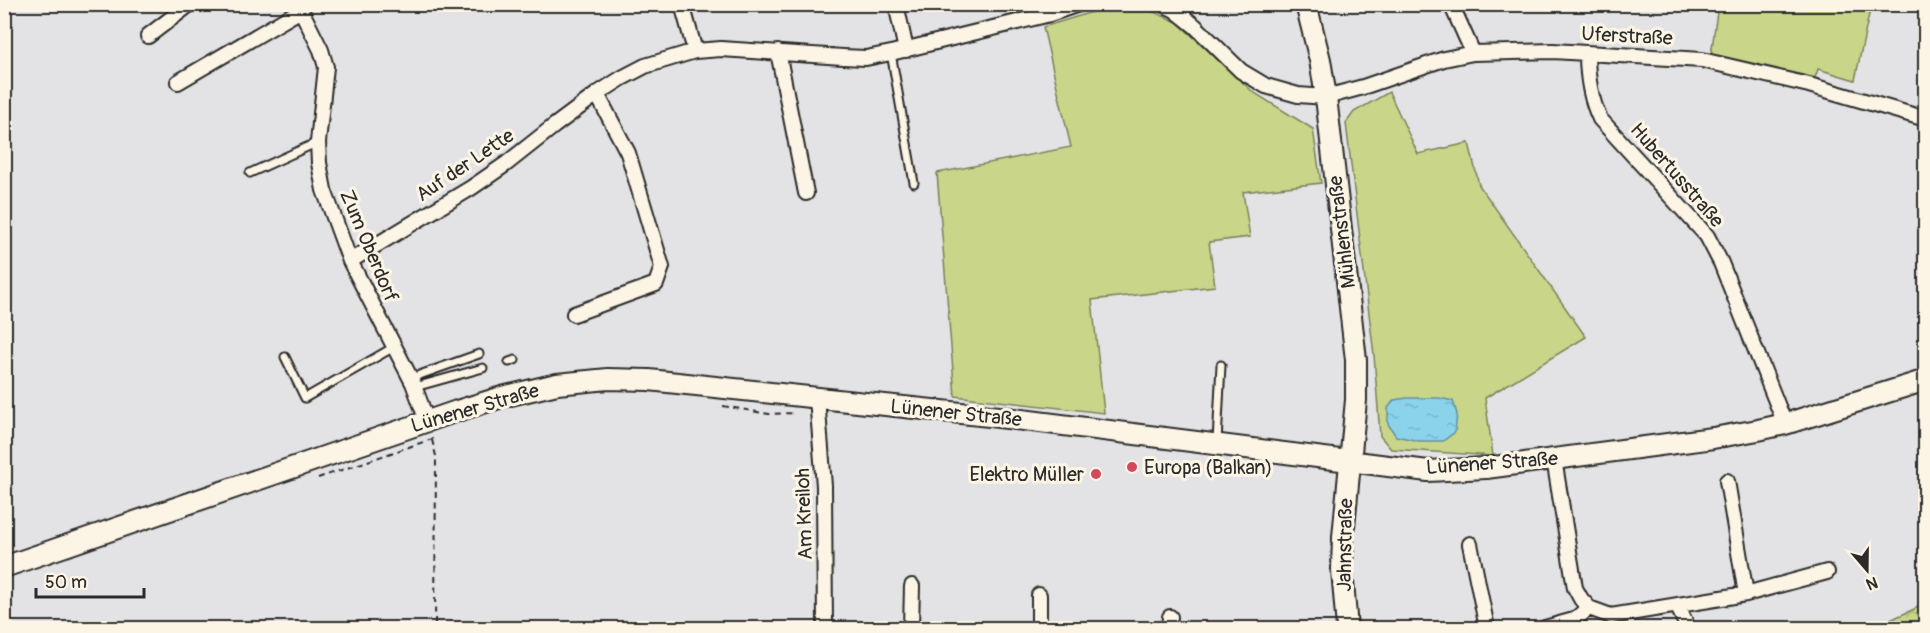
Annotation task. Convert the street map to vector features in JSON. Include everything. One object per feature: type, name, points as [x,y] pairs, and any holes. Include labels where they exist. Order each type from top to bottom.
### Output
[{"type":"main road","name":"Mühlenstraße","points":[[1306,4],[1320,60],[1326,97],[1356,360],[1356,400],[1349,461]]},
{"type":"main road","name":"Lünener Straße","points":[[4,567],[429,430],[532,390],[579,381],[650,380],[999,417],[1428,471],[1486,468],[1713,438],[1785,423],[1926,380]]},
{"type":"main road","name":"Jahnstraße","points":[[1347,628],[1342,570],[1344,508],[1349,461]]},
{"type":"street","points":[[148,36],[190,4]]},
{"type":"street","points":[[682,4],[695,51]]},
{"type":"street","points":[[896,4],[906,50]]},
{"type":"street","name":"Auf der Lette","points":[[350,261],[471,188],[597,94],[645,66],[695,51],[721,49],[866,58],[1050,14],[1078,4]]},
{"type":"street","points":[[1451,4],[1473,52]]},
{"type":"street","points":[[1172,6],[1241,70],[1266,86],[1298,95],[1326,97]]},
{"type":"street","name":"Zum Oberdorf","points":[[178,82],[299,7],[321,50],[326,67],[318,142],[324,190],[350,261],[413,383],[429,430]]},
{"type":"street","name":"Uferstraße","points":[[1326,97],[1473,52],[1553,51],[1702,60],[1809,85],[1926,119]]},
{"type":"street","points":[[778,52],[806,193]]},
{"type":"street","name":"Hubertusstraße","points":[[1587,53],[1591,92],[1600,119],[1707,236],[1721,262],[1785,423]]},
{"type":"street","points":[[574,314],[656,284],[662,267],[628,153],[597,94]]},
{"type":"street","name":"Am Kreiloh","points":[[817,398],[824,486],[825,628]]},
{"type":"street","points":[[1554,459],[1575,588],[1589,608],[1613,622],[1677,605],[1746,594],[1827,572]]},
{"type":"street","points":[[1727,481],[1746,594]]},
{"type":"street","points":[[1470,544],[1487,628]]},
{"type":"street","points":[[911,628],[912,586]]},
{"type":"street","points":[[1039,595],[1039,628]]},
{"type":"street","points":[[1677,605],[1688,628]]},
{"type":"street","points":[[1545,628],[1574,620],[1589,608]]},
{"type":"lane","points":[[891,53],[914,183]]},
{"type":"lane","points":[[249,173],[318,142]]},
{"type":"lane","points":[[285,357],[304,398],[394,347]]},
{"type":"lane","points":[[413,383],[479,354]]},
{"type":"lane","points":[[1217,445],[1221,365]]},
{"type":"lane","points":[[413,383],[483,368]]},
{"type":"path","points":[[713,405],[769,414],[793,414],[817,398]]},
{"type":"path","points":[[429,430],[440,436]]},
{"type":"path","points":[[429,430],[436,456],[435,628]]},
{"type":"green space","points":[[1718,5],[1871,5],[1855,80],[1818,69],[1814,81],[1711,55]]},
{"type":"green space","points":[[1112,6],[1147,9],[1177,22],[1253,92],[1313,129],[1321,183],[1243,192],[1250,237],[1209,242],[1215,286],[1092,300],[1104,413],[955,396],[937,173],[1071,147],[1043,27]]},
{"type":"green space","points":[[1389,92],[1418,154],[1469,143],[1479,185],[1586,337],[1485,398],[1493,456],[1391,449],[1380,436],[1374,355],[1346,123],[1354,112]]},
{"type":"green space","points":[[1925,604],[1925,628],[1873,628]]},
{"type":"water","points":[[1439,398],[1453,401],[1457,414],[1455,432],[1443,441],[1419,441],[1396,436],[1388,424],[1388,408],[1394,400]]},
{"type":"place","name":"Europa (Balkan)","points":[[1132,467]]},
{"type":"place","name":"Elektro Müller","points":[[1096,474]]}]
